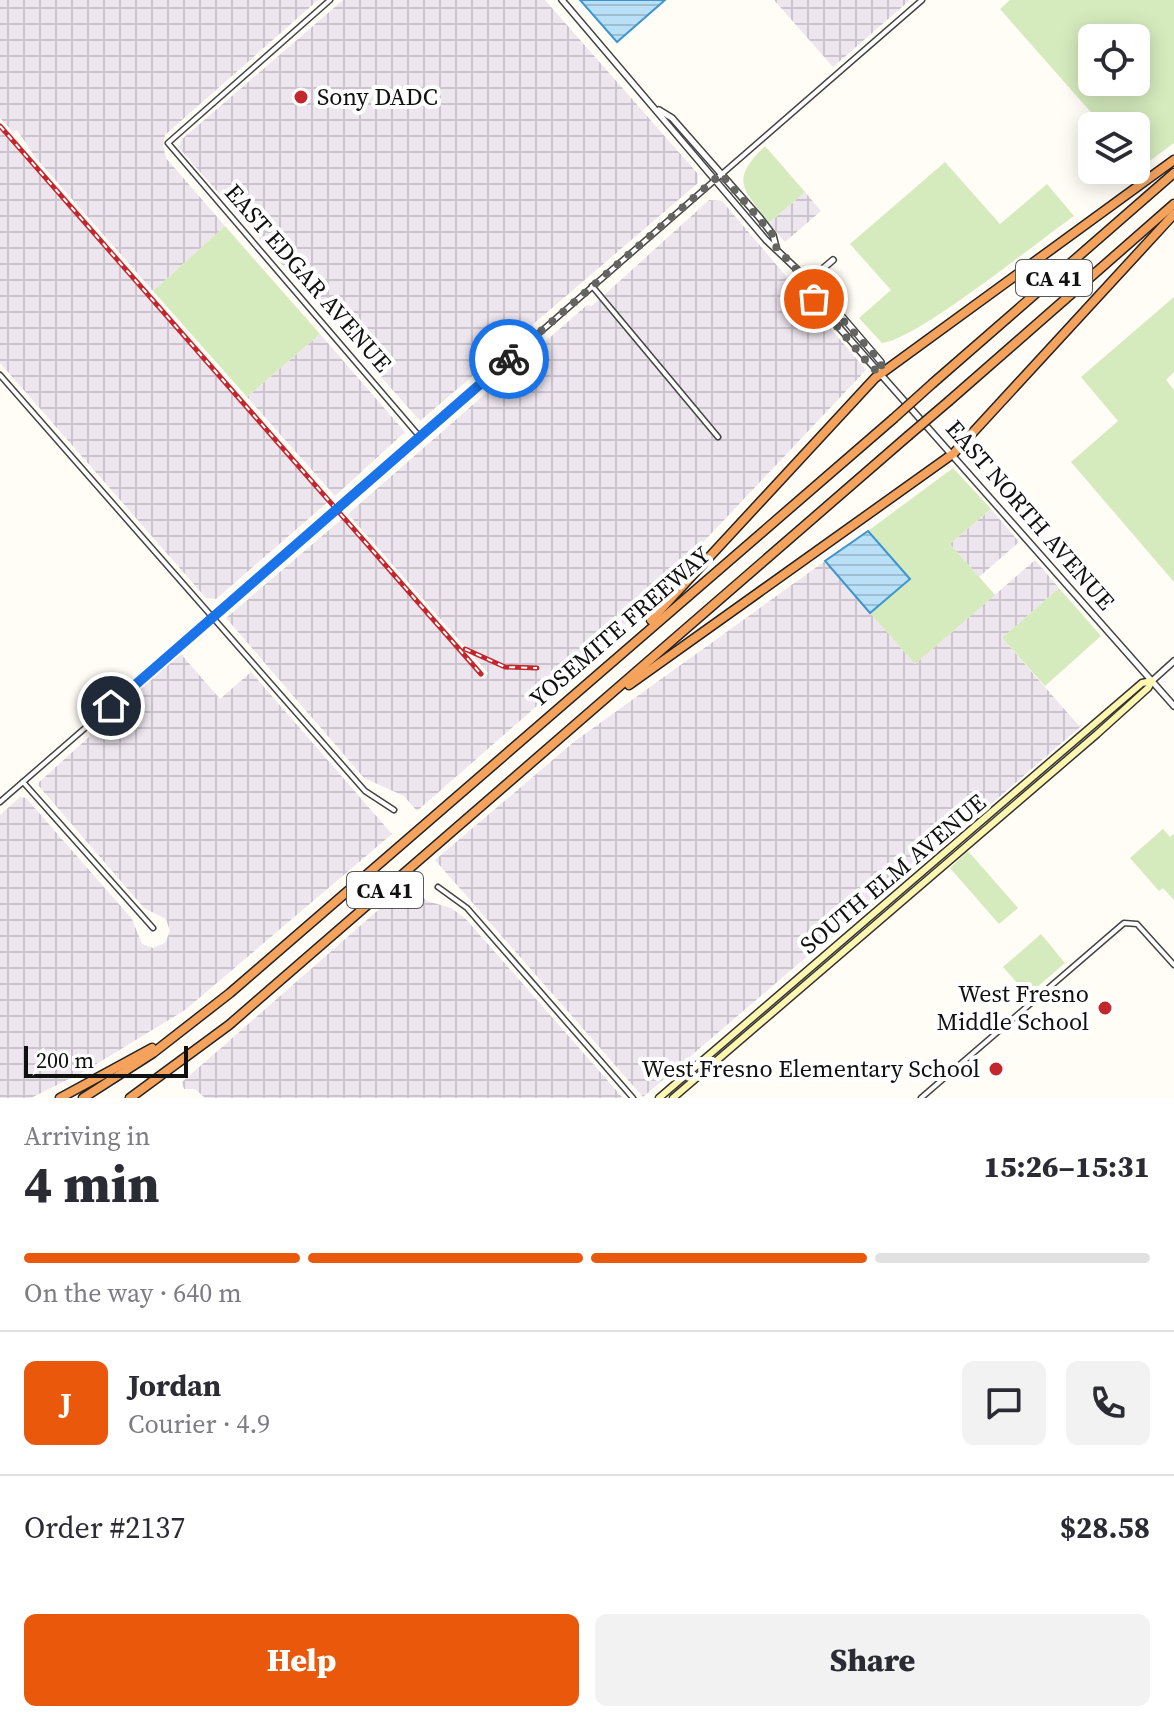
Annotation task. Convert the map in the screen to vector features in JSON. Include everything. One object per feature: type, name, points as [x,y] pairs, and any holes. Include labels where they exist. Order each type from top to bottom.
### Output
[{"type":"highway","points":[[602,668],[699,571],[882,372],[1174,160]]},
{"type":"highway","name":"YOSEMITE FREEWAY","points":[[83,1098],[180,1032],[1174,173]]},
{"type":"highway","name":"YOSEMITE FREEWAY","points":[[130,1098],[229,1025],[1174,204]]},
{"type":"highway","points":[[596,708],[954,453],[1174,214]]},
{"type":"highway","points":[[60,1098],[180,1032]]},
{"type":"main road","name":"SOUTH ELM AVENUE","points":[[659,1098],[1142,683],[1152,681]]},
{"type":"main road","name":"SOUTH ELM AVENUE","points":[[673,1098],[1138,698],[1152,681]]},
{"type":"main road","points":[[881,908],[887,915]]},
{"type":"street","name":"EAST EDGAR AVENUE","points":[[330,0],[168,143],[420,437]]},
{"type":"street","name":"EAST NORTH AVENUE","points":[[562,0],[658,110],[665,125],[766,240],[821,292],[873,352],[881,362],[882,372]]},
{"type":"street","points":[[0,802],[922,0]]},
{"type":"street","name":"EAST NORTH AVENUE","points":[[658,110],[672,118],[721,174],[773,235],[776,247]]},
{"type":"street","points":[[807,282],[833,260]]},
{"type":"street","name":"EAST NORTH AVENUE","points":[[807,282],[814,299],[873,369],[882,372],[1174,706]]},
{"type":"street","points":[[592,286],[718,437]]},
{"type":"street","points":[[0,375],[365,791],[394,810]]},
{"type":"street","name":"SOUTH ELM AVENUE","points":[[1152,681],[1174,661]]},
{"type":"street","points":[[23,782],[153,928]]},
{"type":"street","points":[[438,887],[467,908],[633,1098]]},
{"type":"street","points":[[921,1098],[1131,920],[1174,965]]},
{"type":"shaded area","points":[[0,0],[318,0],[165,135],[163,146],[166,158],[225,226],[153,291],[35,157],[17,130],[13,132],[0,118]]},
{"type":"shaded area","points":[[343,0],[545,0],[698,174],[698,183],[420,421],[179,148],[181,140]]},
{"type":"shaded area","points":[[774,0],[910,0],[833,67]]},
{"type":"shaded area","points":[[0,130],[328,502],[216,599],[206,598],[0,363]]},
{"type":"shaded area","points":[[805,192],[821,211],[785,242],[769,223]]},
{"type":"shaded area","points":[[709,200],[722,201],[866,370],[602,649],[417,811],[404,796],[364,778],[226,618],[342,519],[483,679],[488,673],[348,514],[587,305],[592,306]]},
{"type":"shaded area","points":[[320,334],[405,432],[335,496],[247,397]]},
{"type":"shaded area","points":[[991,509],[1019,542],[979,577],[950,544]]},
{"type":"shaded area","points":[[1035,560],[1059,588],[1002,638],[1080,727],[892,890],[798,964],[643,1097],[435,860],[575,741],[825,561],[915,664]]},
{"type":"shaded area","points":[[181,654],[220,699],[251,672],[392,834],[185,1010],[85,1071],[31,1098],[0,1098],[0,815],[20,797],[26,798],[132,919],[142,944],[153,948],[165,943],[170,931],[166,919],[144,908],[37,784]]},
{"type":"shaded area","points":[[409,883],[427,901],[451,908],[465,918],[623,1098],[205,1098],[195,1089],[184,1089],[182,1082]]},
{"type":"green space","points":[[1010,0],[1174,0],[1174,143],[1150,161],[1150,112],[1091,112],[1000,9]]},
{"type":"green space","points":[[765,146],[805,192],[769,223],[752,201],[744,184],[747,168]]},
{"type":"green space","points":[[945,162],[1000,224],[1047,184],[1074,216],[949,308],[899,338],[882,343],[859,318],[891,290],[850,244]]},
{"type":"green space","points":[[225,226],[320,334],[247,397],[153,291]]},
{"type":"green space","points":[[1174,297],[1174,372],[1166,380],[1174,390],[1174,582],[1071,462],[1118,421],[1081,377]]},
{"type":"green space","points":[[953,468],[991,509],[950,544],[995,595],[915,664],[870,613],[910,579],[868,531]]},
{"type":"green space","points":[[1059,588],[1101,636],[1045,686],[1002,638]]},
{"type":"green space","points":[[1163,829],[1170,837],[1174,834],[1174,900],[1163,888],[1159,891],[1130,858]]},
{"type":"green space","points":[[968,851],[1018,908],[999,924],[950,868]]},
{"type":"green space","points":[[1041,934],[1065,963],[1028,995],[1003,967]]},
{"type":"water","points":[[580,0],[665,0],[617,42]]},
{"type":"water","points":[[868,531],[910,579],[870,613],[825,561]]},
{"type":"railway","points":[[0,126],[481,674]]},
{"type":"railway","points":[[465,649],[505,667],[537,668]]},
{"type":"way so far","points":[[509,359],[721,174],[773,235],[776,247],[807,282],[832,304],[881,362],[882,372],[873,369],[814,299]]},
{"type":"place","name":"Sony DADC","points":[[301,97]]},
{"type":"place","name":"West Fresno Middle School","points":[[1105,1008]]},
{"type":"place","name":"West Fresno Elementary School","points":[[996,1069]]},
{"type":"route","points":[[111,706],[509,359]]}]
